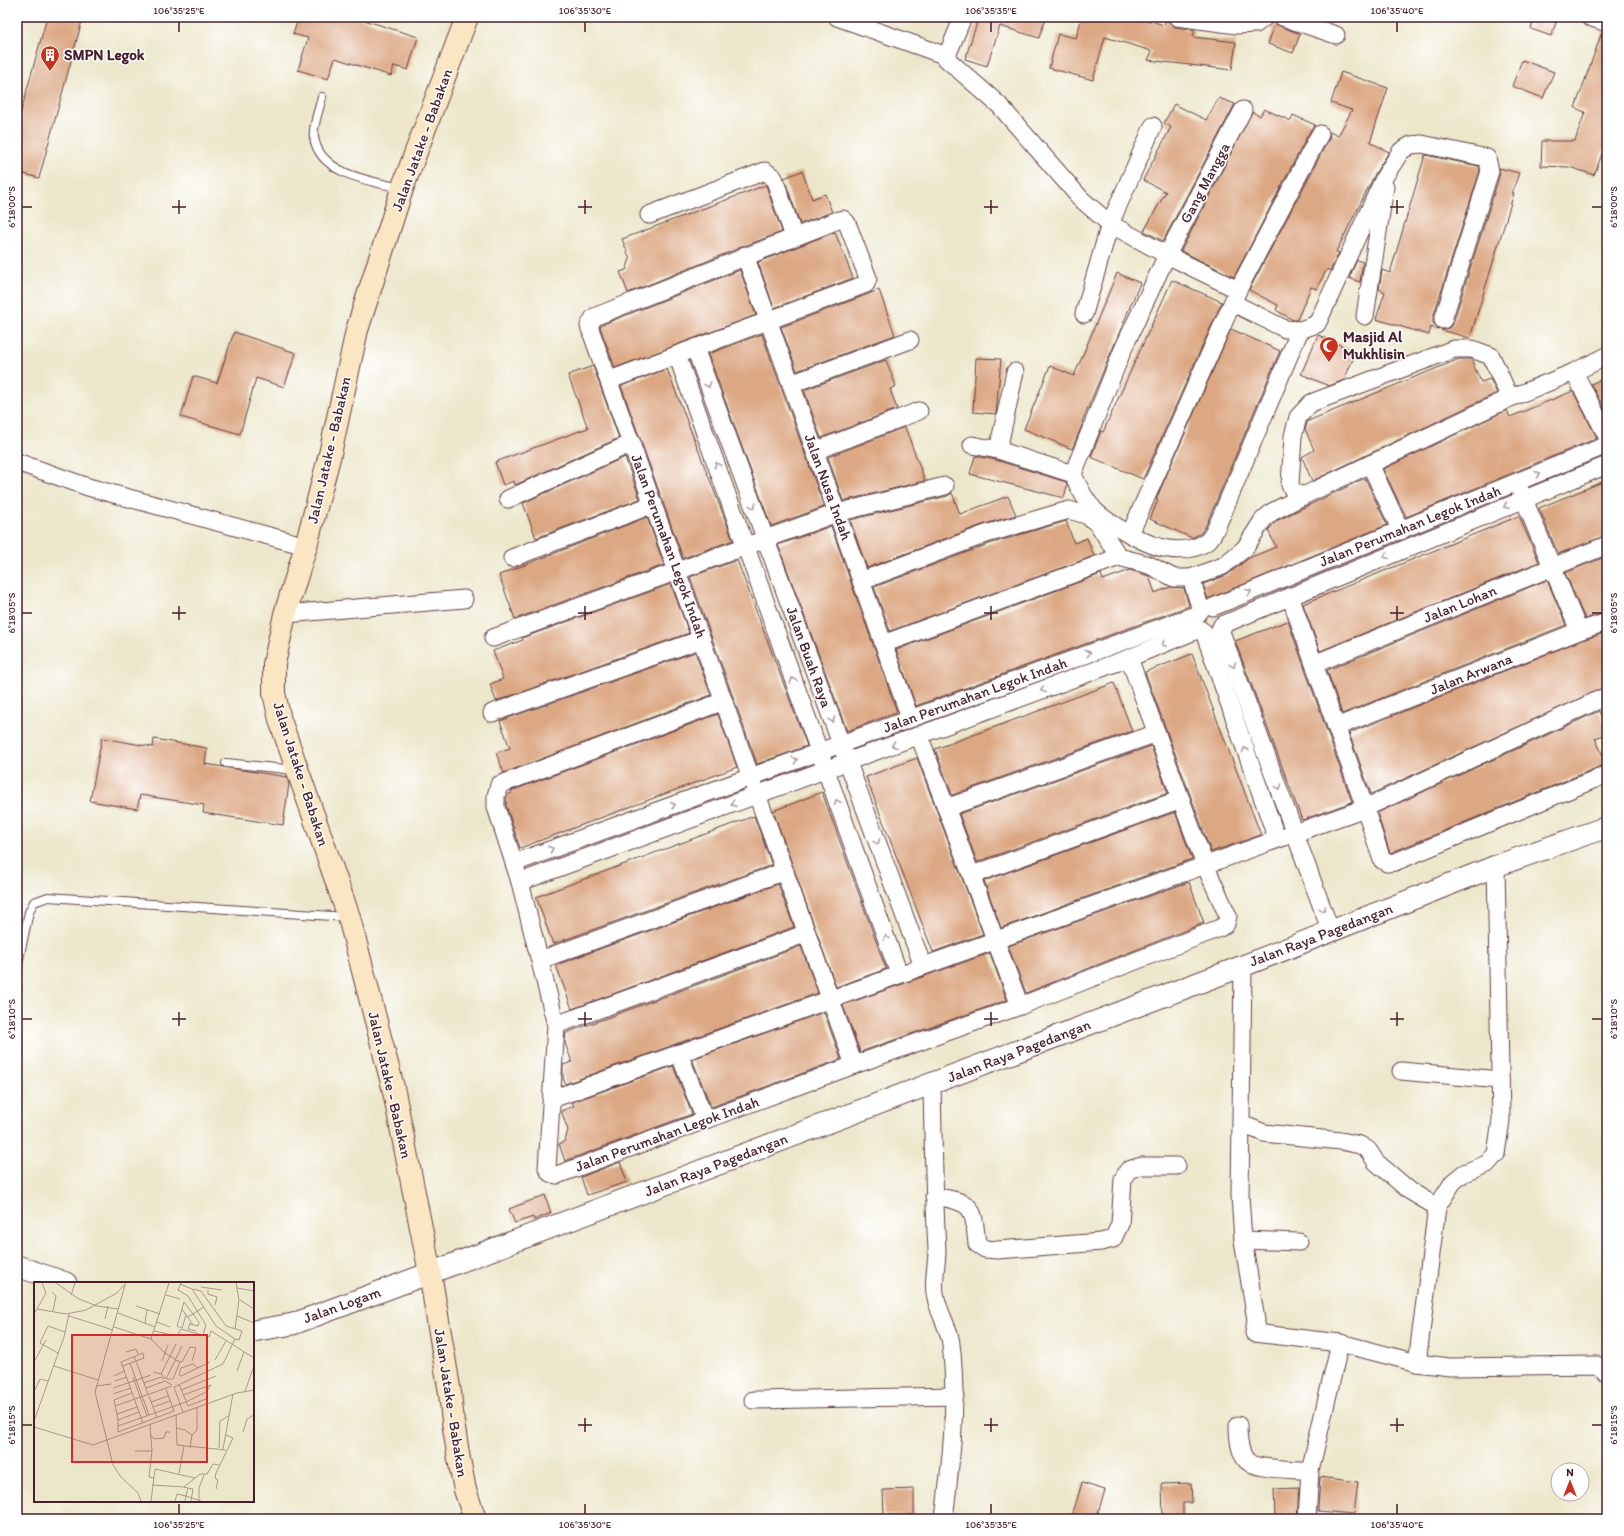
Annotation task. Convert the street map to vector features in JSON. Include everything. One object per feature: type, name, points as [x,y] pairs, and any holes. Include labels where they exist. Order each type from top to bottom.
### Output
[{"type":"main road","name":"Jalan Jatake - Babakan","points":[[467,17],[402,189],[357,330],[330,454],[306,546],[285,614],[274,664],[274,693],[280,720],[349,917],[393,1087],[430,1273],[450,1393],[459,1459],[465,1490],[476,1519]]},
{"type":"street","points":[[837,17],[941,54],[999,104],[1081,199],[1110,224],[1167,255],[1236,296],[1285,329],[1300,330],[1316,324],[1385,176],[1401,151],[1411,146],[1422,144],[1487,158],[1490,164],[1490,171],[1443,320]]},
{"type":"street","points":[[946,58],[963,17]]},
{"type":"street","points":[[1177,17],[1237,25],[1256,24],[1265,17]]},
{"type":"street","points":[[1282,17],[1336,35]]},
{"type":"street","points":[[1589,17],[1607,23]]},
{"type":"street","name":"Gang Mangga","points":[[1073,474],[1124,347],[1167,255],[1243,110]]},
{"type":"street","points":[[1084,314],[1110,224],[1152,126]]},
{"type":"street","points":[[1130,534],[1236,296],[1320,134]]},
{"type":"street","points":[[649,215],[765,172],[774,178],[794,237]]},
{"type":"street","points":[[1365,316],[1385,194],[1385,176]]},
{"type":"street","points":[[610,380],[866,284],[868,281],[847,224],[843,219],[745,255]]},
{"type":"street","name":"Jalan Perumahan Legok Indah","points":[[745,255],[594,317],[590,322],[590,330],[610,380],[854,1065]]},
{"type":"street","name":"Jalan Nusa Indah","points":[[745,255],[910,718]]},
{"type":"street","points":[[972,445],[998,450],[1073,474],[1081,494],[1093,510],[1110,524],[1139,539],[1172,550],[1205,543],[1210,538],[1221,517],[1300,330]]},
{"type":"street","points":[[791,384],[910,340]]},
{"type":"street","name":"Jalan Buah Raya","points":[[695,348],[923,966]]},
{"type":"street","points":[[1303,496],[1294,492],[1290,485],[1293,436],[1298,417],[1311,403],[1454,348],[1472,349],[1490,356],[1510,398]]},
{"type":"street","name":"Jalan Buah Raya","points":[[677,355],[899,974]]},
{"type":"street","points":[[883,644],[1119,557],[1149,565],[1174,578],[1191,578],[1223,566],[1245,548],[1263,520],[1272,512],[1510,398],[1574,372],[1607,356]]},
{"type":"street","points":[[998,450],[1015,372]]},
{"type":"street","points":[[1574,372],[1607,436]]},
{"type":"street","points":[[815,451],[919,411]]},
{"type":"street","points":[[508,499],[632,443]]},
{"type":"street","name":"Jalan Perumahan Legok Indah","points":[[520,882],[1129,658],[1401,531],[1607,445]]},
{"type":"street","points":[[17,462],[88,487],[306,546]]},
{"type":"street","points":[[1370,464],[1401,531]]},
{"type":"street","name":"Jalan Perumahan Legok Indah","points":[[514,863],[910,718],[1208,621],[1290,596],[1607,465]]},
{"type":"street","points":[[1517,482],[1578,631]]},
{"type":"street","points":[[494,638],[837,513],[945,486]]},
{"type":"street","points":[[512,558],[654,504]]},
{"type":"street","points":[[861,581],[986,534],[1069,510],[1086,515],[1098,524],[1119,557]]},
{"type":"street","name":"Jalan Lohan","points":[[1314,664],[1607,545]]},
{"type":"street","points":[[1191,578],[1296,832],[1331,932]]},
{"type":"street","points":[[1290,596],[1382,860],[1387,863],[1395,862],[1605,775]]},
{"type":"street","points":[[285,614],[464,599]]},
{"type":"street","points":[[1208,621],[1277,839]]},
{"type":"street","name":"Jalan Arwana","points":[[1336,727],[1578,631],[1607,622]]},
{"type":"street","points":[[492,713],[702,639]]},
{"type":"street","name":"Jalan Perumahan Legok Indah","points":[[724,701],[499,785],[496,796],[496,807],[520,882],[556,1025],[547,1168],[550,1174],[557,1175],[854,1065],[1020,1006],[1220,928],[1226,924],[1228,916],[1205,865],[1129,658]]},
{"type":"street","points":[[552,1099],[1365,808],[1607,696]]},
{"type":"street","points":[[946,808],[1157,733]]},
{"type":"street","name":"Jalan Perumahan Legok Indah","points":[[920,735],[1020,1006]]},
{"type":"street","points":[[972,875],[1181,799]]},
{"type":"street","name":"Jalan Raya Pagedangan","points":[[430,1273],[1243,966],[1496,866],[1607,827]]},
{"type":"street","points":[[1417,1363],[1437,1206],[1453,1182],[1464,1174],[1487,1164],[1496,1154],[1501,1120],[1496,866]]},
{"type":"street","points":[[540,960],[785,871]]},
{"type":"street","points":[[556,1025],[807,933]]},
{"type":"street","points":[[1243,966],[1240,1189],[1243,1240],[1256,1314],[1254,1333],[1340,1343],[1417,1363],[1450,1367],[1597,1365],[1607,1374]]},
{"type":"street","points":[[679,1053],[705,1120]]},
{"type":"street","points":[[1401,1071],[1500,1080]]},
{"type":"street","points":[[932,1084],[934,1196],[937,1255],[935,1292],[938,1308],[946,1323],[951,1343],[955,1396],[950,1467],[944,1519]]},
{"type":"street","points":[[1242,1124],[1264,1133],[1341,1141],[1360,1145],[1368,1150],[1376,1162],[1410,1191],[1437,1206]]},
{"type":"street","points":[[934,1196],[957,1200],[969,1206],[974,1217],[977,1244],[985,1250],[1101,1242],[1113,1239],[1120,1224],[1123,1179],[1128,1170],[1141,1166],[1177,1166]]},
{"type":"street","points":[[1243,1240],[1299,1242]]},
{"type":"street","points":[[17,1266],[63,1282]]},
{"type":"street","name":"Jalan Logam","points":[[254,1331],[293,1324],[430,1273]]},
{"type":"street","points":[[1307,1519],[1310,1471],[1340,1343]]},
{"type":"street","points":[[752,1400],[955,1396]]},
{"type":"street","points":[[1238,1425],[1238,1441],[1246,1460],[1254,1465],[1310,1471]]},
{"type":"lane","points":[[322,97],[313,135],[318,153],[336,169],[402,189]]},
{"type":"lane","points":[[226,763],[298,770]]},
{"type":"lane","points":[[17,968],[29,912],[34,902],[48,897],[349,917]]},
{"type":"building","name":"SMPN Legok","points":[[47,17],[83,17],[39,178],[17,172],[17,126]]},
{"type":"building","points":[[299,17],[354,17],[418,37],[408,70],[394,66],[391,76],[335,58],[328,79],[298,70],[308,38],[293,34]]},
{"type":"building","points":[[979,17],[1046,17],[1039,38],[1000,26],[987,66],[965,59]]},
{"type":"building","points":[[1082,17],[1137,17],[1164,25],[1166,20],[1175,27],[1195,30],[1193,37],[1236,42],[1232,70],[1148,60],[1152,51],[1105,37],[1093,80],[1049,68],[1058,34],[1076,38]]},
{"type":"building","points":[[1535,17],[1558,17],[1551,36],[1531,29]]},
{"type":"building","points":[[1275,24],[1300,34],[1293,53],[1268,44]]},
{"type":"building","points":[[1602,32],[1607,33],[1607,141],[1594,175],[1569,167],[1541,166],[1542,141],[1575,141],[1585,112],[1575,108]]},
{"type":"building","points":[[1522,60],[1554,72],[1543,98],[1512,86]]},
{"type":"building","points":[[1341,72],[1388,88],[1370,142],[1389,152],[1376,172],[1336,252],[1339,253],[1330,271],[1327,269],[1316,289],[1311,287],[1297,320],[1293,320],[1276,310],[1278,305],[1249,290],[1329,139],[1330,132],[1338,136],[1352,110],[1331,103]]},
{"type":"building","points":[[1219,98],[1235,104],[1163,241],[1144,231],[1166,192],[1143,180],[1171,127],[1164,123],[1174,104],[1206,120]]},
{"type":"building","points":[[1264,109],[1291,121],[1293,115],[1315,125],[1311,129],[1234,277],[1181,251],[1252,112],[1260,116]]},
{"type":"building","points":[[1425,155],[1479,166],[1480,171],[1433,317],[1433,323],[1439,329],[1431,327],[1429,335],[1376,319],[1385,292],[1379,289],[1382,270],[1390,273]]},
{"type":"building","points":[[1499,168],[1519,173],[1470,338],[1441,330],[1449,328],[1453,323],[1500,174]]},
{"type":"building","points":[[802,171],[812,199],[825,194],[832,212],[800,224],[784,178]]},
{"type":"building","points":[[766,185],[782,232],[741,246],[737,249],[628,293],[620,272],[626,270],[630,259],[622,239]]},
{"type":"building","points":[[835,232],[853,278],[774,308],[758,262]]},
{"type":"building","points":[[1357,260],[1363,262],[1360,282],[1349,278]]},
{"type":"building","points":[[740,270],[756,315],[615,368],[600,327],[601,325]]},
{"type":"building","points":[[1117,273],[1140,283],[1072,449],[1024,429],[1050,366],[1074,376]]},
{"type":"building","points":[[1172,280],[1222,302],[1143,479],[1091,457],[1101,431],[1103,432]]},
{"type":"building","points":[[879,290],[895,335],[797,371],[781,327]]},
{"type":"building","points":[[1231,329],[1280,351],[1207,523],[1201,533],[1192,538],[1150,519],[1158,500],[1156,499]]},
{"type":"building","points":[[234,332],[296,353],[284,387],[256,378],[240,434],[181,417],[193,376],[217,383]]},
{"type":"building","points":[[762,334],[824,507],[771,526],[708,354]]},
{"type":"building","name":"Masjid Al Mukhlisin","points":[[1318,335],[1356,352],[1344,380],[1329,386],[1301,374]]},
{"type":"building","points":[[976,358],[1001,359],[996,414],[973,412]]},
{"type":"building","points":[[1459,359],[1471,359],[1481,382],[1490,379],[1497,393],[1312,481],[1302,457],[1314,450],[1305,429],[1308,421]]},
{"type":"building","points":[[886,360],[896,386],[890,389],[897,409],[821,438],[804,390]]},
{"type":"building","points":[[593,366],[619,438],[515,485],[514,481],[503,485],[495,462],[588,428],[568,375]]},
{"type":"building","points":[[667,369],[733,540],[683,558],[621,386]]},
{"type":"building","points":[[1607,377],[1607,414],[1591,384]]},
{"type":"building","points":[[1573,391],[1597,438],[1406,517],[1383,469],[1507,410],[1510,417]]},
{"type":"building","points":[[905,427],[925,481],[843,501],[828,457]]},
{"type":"building","points":[[975,456],[996,460],[1066,482],[1067,486],[1064,498],[970,474]]},
{"type":"building","points":[[625,457],[640,499],[536,538],[523,503]]},
{"type":"building","points":[[1365,478],[1387,525],[1208,599],[1203,584],[1227,575],[1249,558],[1276,547],[1268,530],[1278,520]]},
{"type":"building","points":[[1607,480],[1607,535],[1558,554],[1539,508]]},
{"type":"building","points":[[952,493],[960,514],[1008,496],[1016,515],[982,525],[867,568],[850,520],[947,496]]},
{"type":"building","points":[[1519,516],[1539,562],[1320,651],[1303,604]]},
{"type":"building","points":[[647,517],[664,565],[515,619],[499,575]]},
{"type":"building","points":[[1066,521],[1074,543],[1087,538],[1094,556],[890,631],[874,587],[989,544]]},
{"type":"building","points":[[831,526],[897,712],[847,731],[778,545]]},
{"type":"building","points":[[1607,556],[1607,612],[1585,619],[1565,573]]},
{"type":"building","points":[[737,560],[807,746],[757,764],[690,577]]},
{"type":"building","points":[[1130,570],[1149,576],[1155,593],[1170,587],[1184,588],[1189,606],[916,706],[896,650],[1101,574],[1103,580]]},
{"type":"building","points":[[1547,580],[1566,625],[1342,714],[1327,670]]},
{"type":"building","points":[[671,584],[689,633],[496,701],[490,684],[503,679],[493,651],[523,640],[522,638]]},
{"type":"building","points":[[1288,621],[1352,802],[1302,820],[1235,641]]},
{"type":"building","points":[[1607,632],[1607,686],[1371,794],[1349,733],[1582,640]]},
{"type":"building","points":[[695,652],[711,695],[504,773],[496,753],[510,748],[500,721]]},
{"type":"building","points":[[1192,654],[1261,835],[1211,852],[1145,672]]},
{"type":"building","points":[[1114,683],[1132,731],[952,795],[935,749]]},
{"type":"building","points":[[1599,711],[1607,729],[1607,734],[1595,738],[1607,765],[1601,766],[1390,853],[1377,813]]},
{"type":"building","points":[[718,714],[737,767],[520,848],[506,805],[507,795],[512,793],[511,791]]},
{"type":"building","points":[[102,738],[153,747],[154,739],[207,748],[205,764],[287,777],[289,784],[283,825],[203,813],[204,805],[140,795],[137,809],[90,801]]},
{"type":"building","points":[[1151,746],[1168,793],[977,862],[959,814]]},
{"type":"building","points":[[917,758],[983,934],[933,952],[866,777]]},
{"type":"building","points":[[822,792],[886,969],[836,987],[773,811]]},
{"type":"building","points":[[1175,812],[1192,859],[1001,928],[984,881]]},
{"type":"building","points":[[754,816],[772,865],[553,944],[536,897]]},
{"type":"building","points":[[1189,882],[1204,923],[1026,993],[1008,946]]},
{"type":"building","points":[[778,884],[794,927],[572,1009],[556,965]]},
{"type":"building","points":[[801,946],[818,993],[565,1084],[563,1077],[563,1065],[572,1062],[565,1043],[566,1033]]},
{"type":"building","points":[[990,953],[1007,1000],[860,1052],[843,1005]]},
{"type":"building","points":[[824,1012],[841,1059],[711,1107],[692,1059]]},
{"type":"building","points":[[673,1066],[692,1114],[565,1161],[559,1144],[565,1141],[568,1130],[561,1111],[574,1106],[572,1102]]},
{"type":"building","points":[[620,1162],[627,1182],[587,1195],[581,1177]]},
{"type":"building","points":[[545,1195],[551,1213],[534,1220],[533,1217],[515,1223],[509,1209]]},
{"type":"building","points":[[1320,1477],[1358,1482],[1354,1514],[1318,1511]]},
{"type":"building","points":[[1082,1483],[1105,1490],[1096,1519],[1071,1519]]},
{"type":"building","points":[[1191,1483],[1192,1503],[1183,1503],[1183,1519],[1163,1519],[1162,1484]]},
{"type":"building","points":[[1299,1488],[1297,1519],[1275,1519],[1274,1489]]},
{"type":"building","points":[[914,1489],[914,1515],[884,1515],[883,1490]]},
{"type":"place","name":"SMPN Legok","points":[[50,72]]},
{"type":"place","name":"Masjid Al Mukhlisin","points":[[1329,363]]}]
